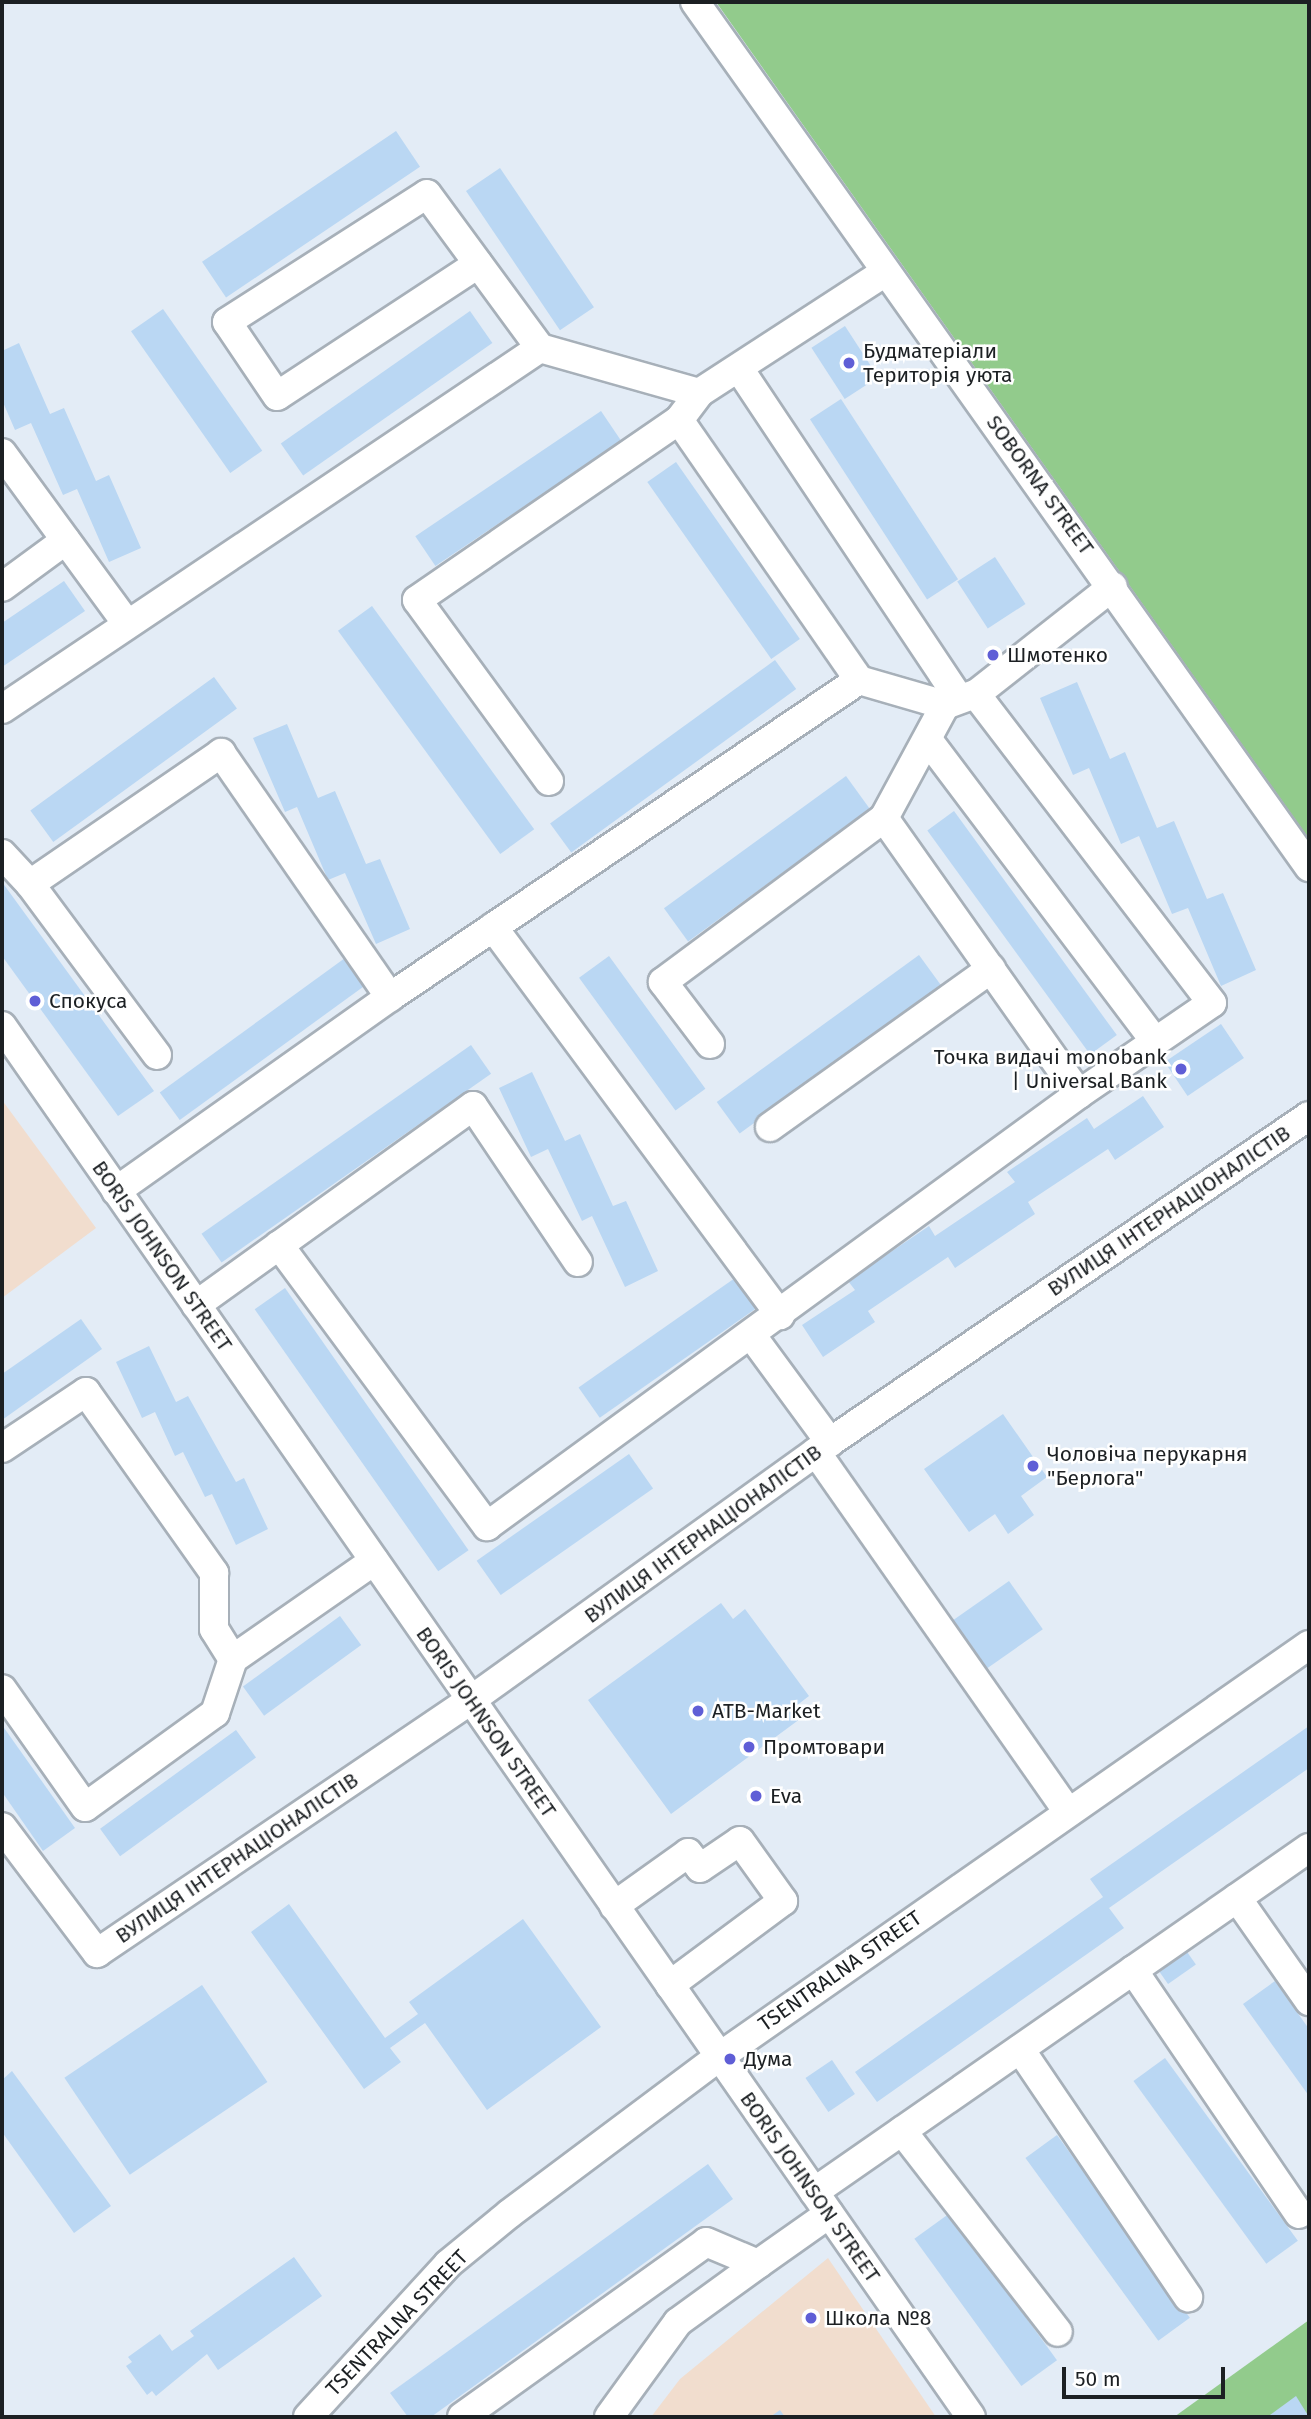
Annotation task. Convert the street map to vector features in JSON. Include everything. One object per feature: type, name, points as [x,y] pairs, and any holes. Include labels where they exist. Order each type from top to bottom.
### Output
[{"type":"street","name":"SOBORNA STREET","points":[[695,2],[1113,586],[1309,867]]},
{"type":"street","points":[[478,264],[277,396],[227,322],[427,194],[540,348],[699,393]]},
{"type":"street","points":[[549,781],[417,600],[679,420],[699,393],[740,370],[886,272]]},
{"type":"street","points":[[2,709],[540,348]]},
{"type":"street","points":[[279,1245],[487,1526],[752,1336],[1079,1094],[1212,1003],[960,699],[740,370]]},
{"type":"street","points":[[679,420],[859,680],[960,699]]},
{"type":"street","points":[[2,453],[127,624]]},
{"type":"street","points":[[2,587],[66,540]]},
{"type":"street","points":[[710,1044],[663,982],[884,818],[928,740],[960,699],[1113,586]]},
{"type":"street","points":[[117,1191],[390,997],[859,680]]},
{"type":"street","points":[[928,740],[1154,1041]]},
{"type":"street","points":[[30,884],[220,754],[390,997]]},
{"type":"street","points":[[884,818],[1079,1094]]},
{"type":"street","points":[[2,854],[30,884],[157,1055]]},
{"type":"street","points":[[493,927],[780,1315]]},
{"type":"street","points":[[770,1128],[991,969]]},
{"type":"street","name":"BORIS JOHNSON STREET","points":[[2,1026],[971,2417]]},
{"type":"street","points":[[196,1305],[473,1106],[578,1262]]},
{"type":"street","name":"ВУЛИЦЯ ІНТЕРНАЦІОНАЛІСТІВ","points":[[2,1827],[97,1953],[471,1700],[823,1447],[1309,1116]]},
{"type":"street","points":[[752,1336],[823,1447],[1067,1811]]},
{"type":"street","points":[[2,1448],[86,1392],[214,1573],[214,1629],[233,1660]]},
{"type":"street","points":[[2,1689],[85,1807],[215,1713],[233,1660],[374,1561]]},
{"type":"street","name":"TSENTRALNA STREET","points":[[308,2417],[448,2264],[719,2057],[1067,1811],[1309,1645]]},
{"type":"street","points":[[614,1906],[688,1853],[700,1868],[740,1841],[783,1901],[670,1985]]},
{"type":"street","points":[[609,2417],[678,2322],[758,2264],[902,2131],[1309,1848]]},
{"type":"street","points":[[1237,1898],[1309,2001]]},
{"type":"street","points":[[1133,1970],[1299,2214]]},
{"type":"street","points":[[1020,2049],[1188,2297]]},
{"type":"street","points":[[902,2131],[1058,2332]]},
{"type":"street","points":[[462,2417],[706,2242],[758,2264]]},
{"type":"shaded area","points":[[2,1100],[96,1228],[2,1298]]},
{"type":"shaded area","name":"Школа №8","points":[[828,2258],[936,2417],[651,2417],[680,2379]]},
{"type":"green space","points":[[716,2],[1309,2],[1309,839]]},
{"type":"green space","points":[[1309,2320],[1309,2417],[1174,2417]]},
{"type":"building","points":[[396,131],[420,167],[226,297],[202,262]]},
{"type":"building","points":[[500,168],[594,307],[560,330],[466,191]]},
{"type":"building","points":[[163,309],[262,451],[230,473],[131,331]]},
{"type":"building","points":[[470,311],[492,343],[303,475],[281,443]]},
{"type":"building","points":[[845,326],[878,377],[845,399],[811,348]]},
{"type":"building","points":[[19,343],[50,414],[64,408],[96,481],[109,475],[141,548],[109,562],[77,489],[63,495],[31,423],[15,430],[2,400],[2,351]]},
{"type":"building","points":[[841,399],[958,579],[927,599],[810,419]]},
{"type":"building","points":[[601,411],[621,441],[435,566],[415,536]]},
{"type":"building","points":[[676,462],[800,639],[771,659],[647,482]]},
{"type":"building","points":[[995,557],[1025,604],[988,628],[957,582]]},
{"type":"building","points":[[64,581],[85,611],[2,667],[2,623]]},
{"type":"building","points":[[372,606],[534,829],[500,854],[338,631]]},
{"type":"building","points":[[775,660],[796,689],[571,853],[550,823]]},
{"type":"building","points":[[214,677],[237,709],[53,842],[30,810]]},
{"type":"building","points":[[1077,682],[1110,759],[1125,752],[1157,828],[1174,821],[1207,899],[1223,893],[1256,970],[1221,986],[1188,908],[1172,914],[1139,836],[1121,844],[1089,768],[1073,775],[1040,698]]},
{"type":"building","points":[[287,724],[318,798],[335,791],[366,864],[380,859],[410,929],[376,944],[345,873],[328,880],[297,807],[285,812],[253,738]]},
{"type":"building","points":[[846,776],[870,809],[688,941],[664,908]]},
{"type":"building","points":[[954,811],[1117,1035],[1090,1054],[927,830]]},
{"type":"building","points":[[2,882],[154,1091],[118,1116],[2,956]]},
{"type":"building","points":[[919,955],[942,987],[740,1133],[717,1102]]},
{"type":"building","points":[[609,956],[705,1089],[675,1110],[579,978]]},
{"type":"building","points":[[345,958],[365,986],[180,1120],[160,1093]]},
{"type":"building","points":[[1221,1024],[1244,1058],[1188,1096],[1165,1062]]},
{"type":"building","points":[[471,1045],[491,1074],[222,1262],[201,1234]]},
{"type":"building","points":[[532,1072],[565,1141],[580,1134],[613,1206],[626,1201],[658,1271],[625,1287],[592,1216],[582,1221],[548,1149],[531,1157],[499,1088]]},
{"type":"building","points":[[1143,1096],[1164,1127],[1115,1160],[1108,1149],[1028,1202],[1035,1214],[955,1268],[948,1257],[868,1311],[875,1322],[823,1357],[802,1325],[855,1290],[848,1281],[929,1226],[935,1236],[1015,1182],[1007,1172],[1087,1118],[1094,1129]]},
{"type":"building","points":[[735,1278],[756,1308],[600,1418],[579,1388]]},
{"type":"building","points":[[285,1288],[469,1550],[438,1571],[255,1309]]},
{"type":"building","points":[[81,1319],[102,1349],[2,1420],[2,1374]]},
{"type":"building","points":[[149,1346],[176,1402],[188,1396],[236,1482],[244,1478],[268,1529],[236,1545],[212,1494],[205,1497],[183,1452],[175,1456],[155,1412],[142,1418],[116,1362]]},
{"type":"building","points":[[1003,1414],[1047,1477],[1021,1496],[1034,1515],[1008,1534],[995,1514],[969,1532],[924,1469]]},
{"type":"building","points":[[629,1454],[653,1488],[501,1595],[477,1561]]},
{"type":"building","points":[[1009,1581],[1043,1629],[982,1672],[948,1623]]},
{"type":"building","name":"ATB-Market","points":[[721,1603],[733,1619],[745,1609],[809,1696],[796,1706],[804,1716],[671,1814],[588,1700]]},
{"type":"building","points":[[340,1616],[361,1645],[264,1716],[243,1687]]},
{"type":"building","points":[[2,1725],[75,1828],[43,1851],[2,1792]]},
{"type":"building","points":[[1309,1726],[1309,1768],[1109,1908],[1124,1928],[877,2102],[855,2072],[1103,1897],[1090,1879]]},
{"type":"building","points":[[236,1730],[256,1758],[120,1856],[100,1829]]},
{"type":"building","points":[[289,1904],[385,2038],[418,2014],[409,2002],[523,1919],[601,2027],[487,2110],[425,2023],[390,2048],[401,2062],[364,2089],[251,1932]]},
{"type":"building","points":[[1185,1949],[1196,1965],[1168,1984],[1157,1969]]},
{"type":"building","points":[[1275,1981],[1309,2029],[1309,2096],[1243,2004]]},
{"type":"building","points":[[202,1985],[267,2082],[130,2175],[64,2078]]},
{"type":"building","points":[[1165,2058],[1298,2241],[1266,2264],[1133,2081]]},
{"type":"building","points":[[832,2060],[855,2094],[828,2112],[805,2078]]},
{"type":"building","points":[[12,2071],[111,2206],[74,2233],[2,2132],[2,2080]]},
{"type":"building","points":[[1057,2135],[1190,2318],[1158,2341],[1025,2158]]},
{"type":"building","points":[[708,2164],[733,2199],[431,2417],[408,2417],[390,2393]]},
{"type":"building","points":[[950,2213],[1057,2360],[1021,2386],[914,2239]]},
{"type":"building","points":[[294,2257],[322,2296],[218,2370],[207,2354],[156,2396],[152,2391],[147,2395],[126,2366],[132,2362],[128,2357],[160,2334],[172,2351],[194,2336],[190,2331]]},
{"type":"building","points":[[1296,2396],[1309,2417],[1270,2415]]},
{"type":"building","points":[[780,2410],[785,2417],[770,2417]]},
{"type":"place","name":"Будматеріали Територія уюта","points":[[849,363]]},
{"type":"place","name":"Шмотенко","points":[[993,655]]},
{"type":"place","name":"Спокуса","points":[[35,1001]]},
{"type":"place","name":"Точка видачі monobank | Universal Bank","points":[[1181,1069]]},
{"type":"place","name":"Чоловіча перукарня \"Берлога\"","points":[[1033,1466]]},
{"type":"place","name":"ATB-Market","points":[[698,1711]]},
{"type":"place","name":"Промтовари","points":[[749,1747]]},
{"type":"place","name":"Eva","points":[[756,1796]]},
{"type":"place","name":"Дума","points":[[730,2059]]},
{"type":"place","name":"Школа №8","points":[[811,2318]]}]
